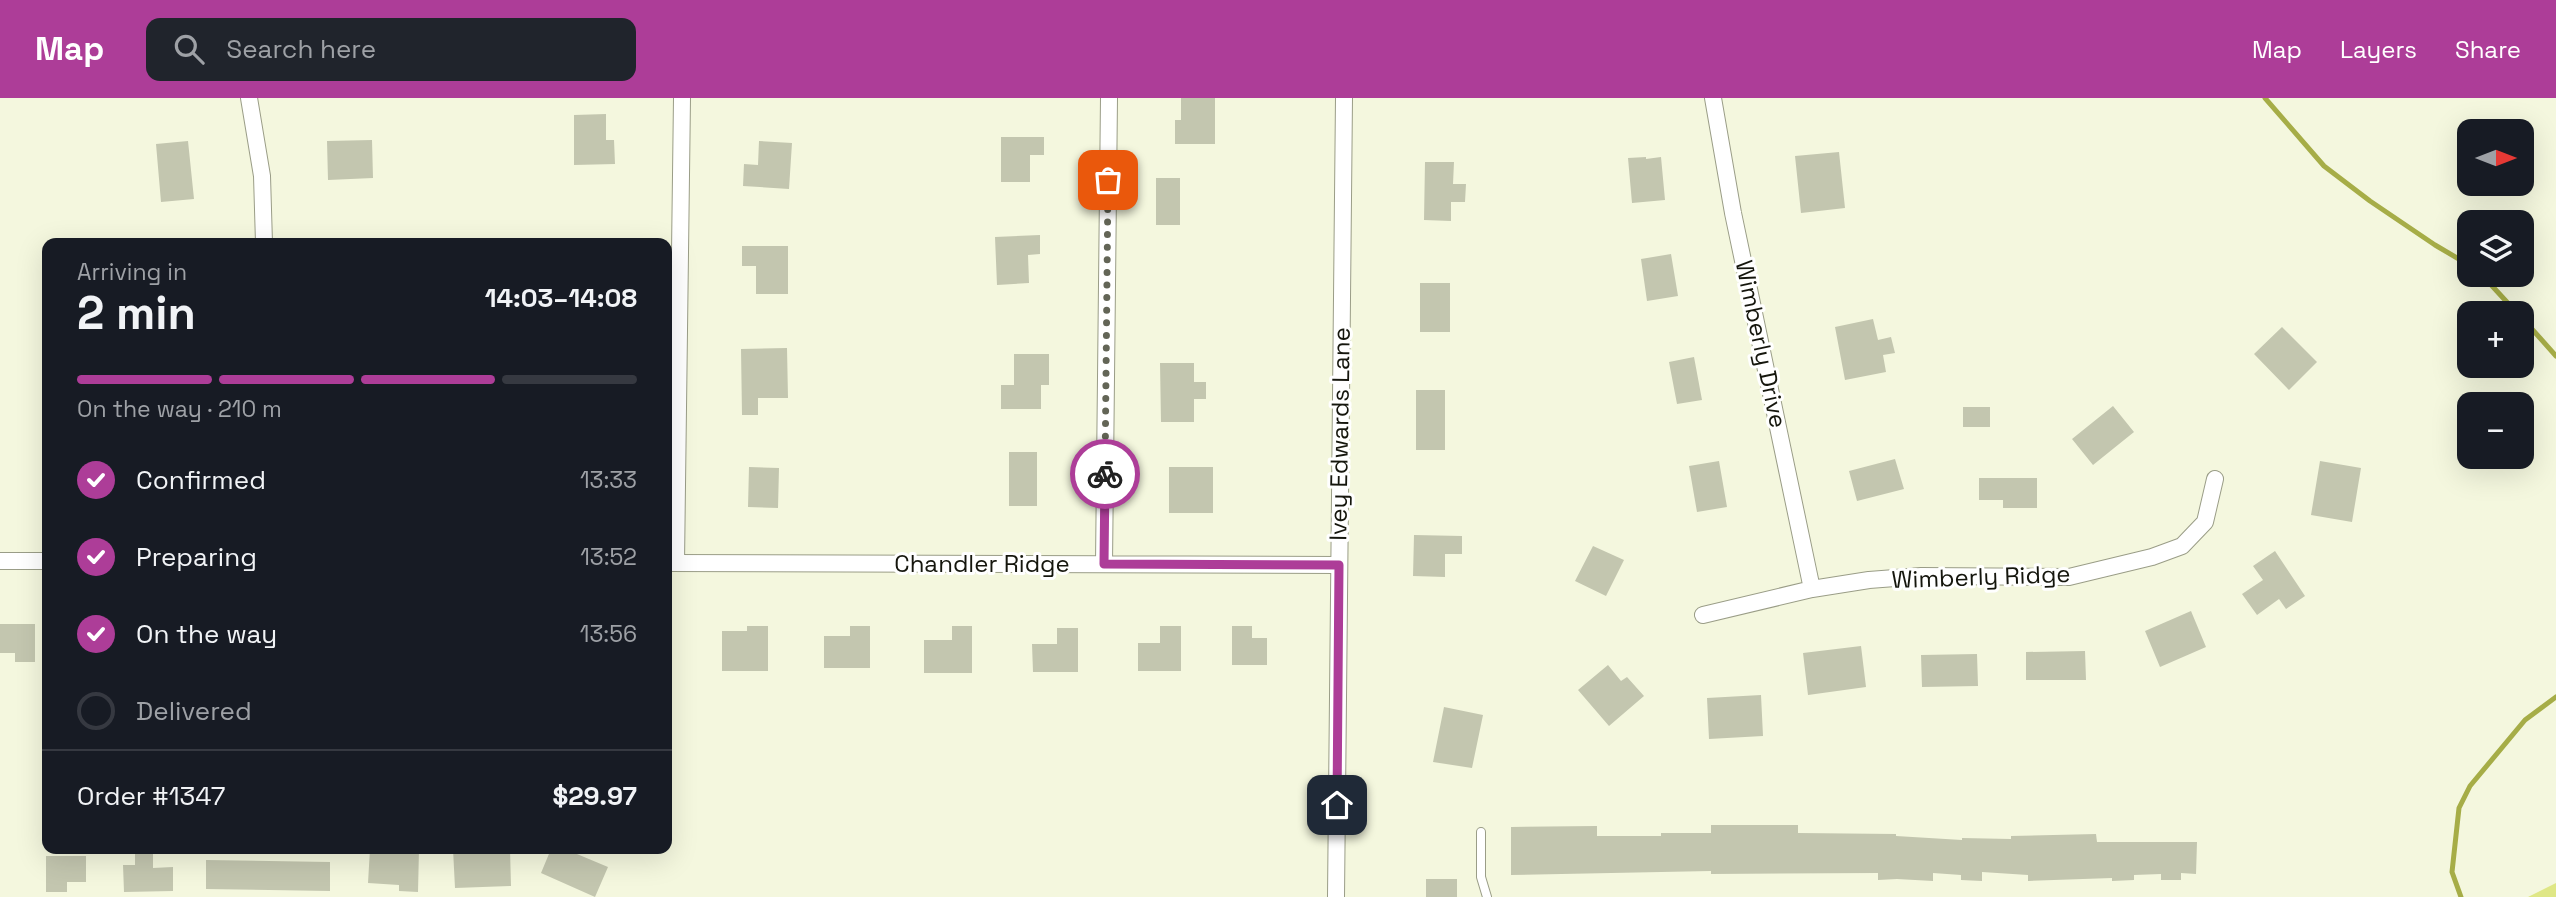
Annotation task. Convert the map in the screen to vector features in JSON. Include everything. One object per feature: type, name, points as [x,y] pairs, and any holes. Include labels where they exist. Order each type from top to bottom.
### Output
[{"type":"street","points":[[249,98],[262,176],[264,238]]},
{"type":"street","points":[[672,521],[682,98]]},
{"type":"street","points":[[1104,564],[1109,98]]},
{"type":"street","name":"Ivey Edwards Lane","points":[[1336,897],[1344,98]]},
{"type":"street","name":"Wimberly Drive","points":[[1713,98],[1733,213],[1812,589]]},
{"type":"street","name":"Wimberly Ridge","points":[[1703,615],[1812,589],[1869,580],[1921,576],[2069,577],[2152,557],[2182,545],[2205,522],[2215,480]]},
{"type":"street","points":[[0,561],[42,561]]},
{"type":"street","name":"Chandler Ridge","points":[[672,563],[1339,565]]},
{"type":"lane","points":[[1481,832],[1481,877],[1487,897]]},
{"type":"green space","points":[[2556,883],[2556,897],[2528,897]]},
{"type":"building","points":[[1181,98],[1215,98],[1215,144],[1175,144],[1175,120],[1181,120]]},
{"type":"building","points":[[606,114],[606,140],[614,140],[615,164],[574,165],[574,115]]},
{"type":"building","points":[[1001,137],[1044,137],[1044,155],[1030,155],[1030,182],[1001,182]]},
{"type":"building","points":[[372,140],[373,178],[328,180],[327,141]]},
{"type":"building","points":[[188,141],[194,199],[161,202],[156,144]]},
{"type":"building","points":[[759,141],[792,143],[789,189],[743,186],[744,164],[758,165]]},
{"type":"building","points":[[1839,152],[1845,208],[1801,213],[1795,156]]},
{"type":"building","points":[[1661,157],[1665,200],[1632,203],[1628,158]]},
{"type":"building","points":[[1425,162],[1454,162],[1453,184],[1466,184],[1465,202],[1451,202],[1451,221],[1424,220]]},
{"type":"building","points":[[1156,178],[1180,178],[1180,225],[1156,225]]},
{"type":"building","points":[[1040,235],[1040,254],[1028,255],[1029,283],[997,285],[995,237]]},
{"type":"building","points":[[742,246],[788,246],[788,294],[756,294],[756,266],[742,266]]},
{"type":"building","points":[[1671,254],[1678,296],[1647,301],[1641,259]]},
{"type":"building","points":[[1420,283],[1450,283],[1450,332],[1420,332]]},
{"type":"building","points":[[1873,319],[1878,340],[1891,337],[1895,353],[1883,355],[1886,372],[1845,380],[1835,327]]},
{"type":"building","points":[[2282,327],[2317,362],[2289,390],[2254,354]]},
{"type":"building","points":[[787,348],[788,398],[758,398],[758,415],[742,415],[741,349]]},
{"type":"building","points":[[1014,354],[1049,354],[1049,385],[1041,385],[1041,409],[1001,409],[1001,385],[1014,385]]},
{"type":"building","points":[[1694,357],[1702,400],[1677,404],[1669,362]]},
{"type":"building","points":[[1160,363],[1194,363],[1194,382],[1206,382],[1206,399],[1194,399],[1194,422],[1161,422]]},
{"type":"building","points":[[1416,390],[1445,390],[1445,450],[1416,450]]},
{"type":"building","points":[[2113,406],[2134,432],[2093,465],[2072,439]]},
{"type":"building","points":[[1963,407],[1990,407],[1990,427],[1963,427]]},
{"type":"building","points":[[1009,452],[1037,452],[1037,506],[1009,506]]},
{"type":"building","points":[[1895,459],[1904,489],[1857,501],[1849,471]]},
{"type":"building","points":[[1719,461],[1727,507],[1697,512],[1689,466]]},
{"type":"building","points":[[2320,461],[2361,468],[2352,522],[2311,515]]},
{"type":"building","points":[[749,467],[779,468],[778,508],[748,507]]},
{"type":"building","points":[[1169,467],[1213,467],[1213,513],[1169,513]]},
{"type":"building","points":[[1979,478],[2037,478],[2037,508],[2003,508],[2003,500],[1979,500]]},
{"type":"building","points":[[1414,535],[1462,536],[1462,554],[1445,554],[1445,577],[1413,576]]},
{"type":"building","points":[[1593,546],[1624,560],[1606,596],[1575,581]]},
{"type":"building","points":[[2275,551],[2305,596],[2286,609],[2279,599],[2257,615],[2242,594],[2263,580],[2253,566]]},
{"type":"building","points":[[2191,611],[2206,647],[2160,667],[2145,631]]},
{"type":"building","points":[[0,624],[35,624],[35,662],[15,662],[15,653],[0,653]]},
{"type":"building","points":[[747,626],[768,626],[768,671],[722,671],[722,631],[747,631]]},
{"type":"building","points":[[850,626],[870,626],[870,668],[824,668],[824,636],[850,636]]},
{"type":"building","points":[[952,626],[972,626],[972,673],[924,673],[924,640],[952,640]]},
{"type":"building","points":[[1160,626],[1181,626],[1181,671],[1138,671],[1138,643],[1160,643]]},
{"type":"building","points":[[1232,626],[1252,626],[1252,638],[1267,638],[1267,665],[1232,665]]},
{"type":"building","points":[[1057,628],[1078,628],[1078,672],[1033,672],[1032,644],[1057,644]]},
{"type":"building","points":[[1861,646],[1866,687],[1808,695],[1803,653]]},
{"type":"building","points":[[2085,651],[2086,680],[2026,680],[2026,652]]},
{"type":"building","points":[[1977,654],[1978,686],[1922,687],[1921,655]]},
{"type":"building","points":[[1608,665],[1621,681],[1627,677],[1644,696],[1609,726],[1578,690]]},
{"type":"building","points":[[1761,695],[1763,736],[1709,739],[1707,698]]},
{"type":"building","points":[[1444,707],[1483,715],[1472,768],[1433,762]]},
{"type":"building","points":[[1711,825],[1798,825],[1798,833],[1896,834],[1962,840],[2096,834],[2097,842],[2197,842],[2196,874],[2181,873],[2181,880],[2161,880],[2161,874],[2134,875],[2134,880],[2112,881],[2112,878],[2028,881],[2028,875],[1982,872],[1982,881],[1961,880],[1961,875],[1933,873],[1933,881],[1878,880],[1878,873],[1711,874],[1711,871],[1511,875],[1511,827],[1597,826],[1597,836],[1661,836],[1661,833],[1711,833]]},
{"type":"building","points":[[135,854],[153,854],[153,868],[173,867],[173,891],[124,892],[123,865],[135,865]]},
{"type":"building","points":[[370,854],[419,854],[418,892],[399,891],[399,885],[368,883]]},
{"type":"building","points":[[453,854],[510,854],[511,886],[455,888]]},
{"type":"building","points":[[549,854],[577,854],[608,867],[595,897],[541,873]]},
{"type":"building","points":[[46,856],[86,856],[86,882],[67,882],[67,892],[46,892]]},
{"type":"building","points":[[206,860],[330,862],[330,891],[206,889]]},
{"type":"building","points":[[1426,879],[1457,879],[1457,897],[1426,897]]},
{"type":"waterway","points":[[2265,98],[2324,166],[2370,201],[2457,258]]},
{"type":"waterway","points":[[2493,287],[2506,301]]},
{"type":"waterway","points":[[2534,331],[2556,356]]},
{"type":"waterway","points":[[2461,897],[2452,872],[2459,808],[2470,786],[2525,720],[2556,697]]},
{"type":"way so far","points":[[1105,474],[1108,180]]},
{"type":"route","points":[[1105,474],[1104,564],[1339,565],[1337,805]]}]
